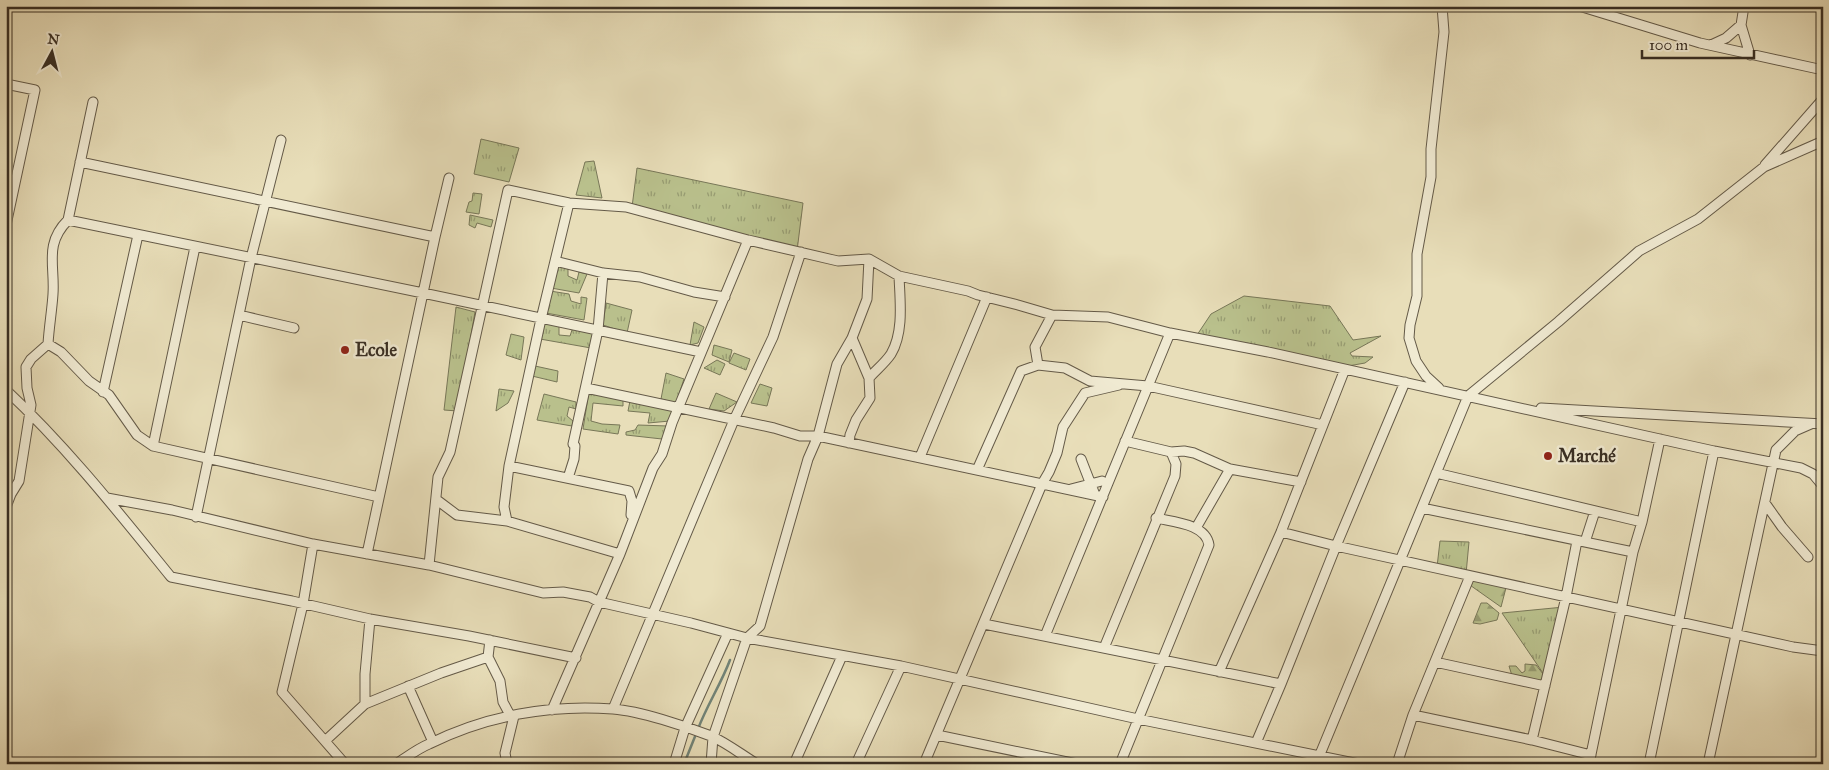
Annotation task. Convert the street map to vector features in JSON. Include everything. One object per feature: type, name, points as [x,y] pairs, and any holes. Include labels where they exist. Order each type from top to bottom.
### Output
[{"type":"street","points":[[1442,6],[1444,32],[1431,149],[1431,177],[1417,254],[1417,296],[1409,338],[1416,360],[1426,376],[1442,391]]},
{"type":"street","points":[[1452,6],[1469,6]]},
{"type":"street","points":[[1579,6],[1601,10],[1711,45],[1823,70]]},
{"type":"street","points":[[1744,6],[1741,25],[1750,54]]},
{"type":"street","points":[[1819,6],[1823,7]]},
{"type":"street","points":[[1711,45],[1726,38],[1741,25]]},
{"type":"street","points":[[6,84],[35,90],[6,225]]},
{"type":"street","points":[[1318,760],[1468,396],[1558,322],[1639,251],[1698,219],[1764,167],[1823,99]]},
{"type":"street","points":[[6,507],[8,492],[19,481],[31,403],[27,388],[26,367],[31,358],[48,344],[54,291],[53,248],[59,231],[68,220],[93,102]]},
{"type":"street","points":[[196,517],[251,258],[281,140]]},
{"type":"street","points":[[1764,167],[1823,141]]},
{"type":"street","points":[[80,162],[435,237]]},
{"type":"street","points":[[367,554],[449,178]]},
{"type":"street","points":[[429,565],[438,478],[450,452],[508,190],[569,203],[626,207],[748,240],[838,261],[869,259],[899,276],[968,291],[1052,315],[1108,317],[1170,333],[1268,352],[1714,451],[1773,462],[1809,471],[1823,486]]},
{"type":"street","points":[[507,521],[504,508],[509,466],[569,203]]},
{"type":"street","points":[[68,220],[701,352]]},
{"type":"street","points":[[103,392],[138,235]]},
{"type":"street","points":[[552,710],[600,602],[653,468],[662,454],[672,424],[748,240]]},
{"type":"street","points":[[152,446],[195,247]]},
{"type":"street","points":[[613,709],[734,420],[773,337],[801,252]]},
{"type":"street","points":[[711,764],[712,737],[747,638],[760,626],[808,459],[818,436],[837,364],[852,338],[867,299],[869,259]]},
{"type":"street","points":[[555,261],[603,273],[640,277],[694,292],[725,297]]},
{"type":"street","points":[[568,478],[574,460],[576,446],[573,444],[598,330],[603,273]]},
{"type":"street","points":[[869,378],[890,354],[897,337],[901,309],[899,276]]},
{"type":"street","points":[[920,457],[987,297]]},
{"type":"street","points":[[239,315],[294,328]]},
{"type":"street","points":[[1038,365],[1035,347],[1052,315]]},
{"type":"street","points":[[1045,636],[1099,496],[1125,441],[1170,333]]},
{"type":"street","points":[[849,443],[856,420],[870,398],[869,378],[852,338]]},
{"type":"street","points":[[48,344],[61,352],[89,381],[109,395],[137,435],[152,446],[379,497]]},
{"type":"street","points":[[977,470],[1021,372],[1038,365],[1065,368],[1090,381],[1148,386],[1323,425]]},
{"type":"street","points":[[1219,672],[1281,532],[1344,369]]},
{"type":"street","points":[[1256,743],[1405,382]]},
{"type":"street","points":[[924,764],[1042,484],[1057,453],[1063,428],[1085,393],[1119,385]]},
{"type":"street","points":[[586,388],[774,428],[800,436],[818,436],[1099,496]]},
{"type":"street","points":[[6,390],[29,411],[107,498],[171,577],[370,619],[490,640],[576,658]]},
{"type":"street","points":[[1514,407],[1637,412],[1823,424]]},
{"type":"street","points":[[1708,764],[1776,450],[1795,431],[1810,424]]},
{"type":"street","points":[[1413,715],[1532,740],[1590,759],[1633,552],[1642,522],[1660,439]]},
{"type":"street","points":[[1125,441],[1171,452],[1184,451],[1194,453],[1230,469],[1301,482]]},
{"type":"street","points":[[1649,764],[1714,451]]},
{"type":"street","points":[[1104,648],[1176,470],[1176,464],[1171,452]]},
{"type":"street","points":[[1081,459],[1090,484],[1099,496]]},
{"type":"street","points":[[509,466],[629,491],[632,500],[628,532]]},
{"type":"street","points":[[1196,528],[1230,469]]},
{"type":"street","points":[[1436,473],[1642,522]]},
{"type":"street","points":[[1068,489],[1102,481]]},
{"type":"street","points":[[107,498],[172,510],[313,544],[429,565],[542,592],[563,592],[590,596],[600,602],[747,638],[901,666],[1138,720],[1256,743],[1318,760],[1359,764]]},
{"type":"street","points":[[437,500],[457,515],[507,521],[620,554]]},
{"type":"street","points":[[1765,503],[1782,527],[1808,557]]},
{"type":"street","points":[[1422,508],[1633,552]]},
{"type":"street","points":[[1532,740],[1581,542],[1595,511]]},
{"type":"street","points":[[1120,764],[1209,545],[1204,535],[1196,528],[1156,518]]},
{"type":"street","points":[[1281,532],[1336,546],[1679,622],[1823,651]]},
{"type":"street","points":[[313,544],[303,604],[282,692],[345,764]]},
{"type":"street","points":[[1397,764],[1413,715],[1470,576]]},
{"type":"street","points":[[365,704],[370,619]]},
{"type":"street","points":[[984,624],[1281,684]]},
{"type":"street","points":[[674,764],[685,728],[728,633]]},
{"type":"street","points":[[490,640],[488,657],[500,682],[503,702],[512,716],[506,753],[507,764]]},
{"type":"street","points":[[794,764],[842,656]]},
{"type":"street","points":[[325,741],[365,704],[441,673],[488,657]]},
{"type":"street","points":[[1435,662],[1545,686]]},
{"type":"street","points":[[856,764],[901,666]]},
{"type":"street","points":[[408,686],[433,742]]},
{"type":"street","points":[[396,764],[433,742],[466,728],[500,718],[552,710],[613,709],[667,722],[712,737],[756,764]]},
{"type":"street","points":[[937,735],[1077,764]]},
{"type":"green space","points":[[481,139],[519,148],[509,182],[474,174]]},
{"type":"green space","points":[[594,161],[602,198],[576,195],[585,162]]},
{"type":"green space","points":[[637,168],[803,203],[797,251],[632,207]]},
{"type":"green space","points":[[473,193],[482,194],[479,214],[466,212],[469,202],[472,201]]},
{"type":"green space","points":[[470,215],[493,220],[491,227],[477,223],[475,228],[469,225]]},
{"type":"green space","points":[[556,266],[568,268],[568,276],[577,280],[579,272],[587,274],[579,293],[551,288]]},
{"type":"green space","points":[[550,291],[569,294],[571,301],[581,304],[581,297],[587,298],[584,320],[546,313]]},
{"type":"green space","points":[[1244,296],[1330,306],[1353,340],[1381,336],[1350,353],[1352,356],[1373,357],[1365,363],[1348,366],[1197,335],[1211,314]]},
{"type":"green space","points":[[606,303],[632,310],[627,333],[603,325]]},
{"type":"green space","points":[[456,307],[475,312],[458,411],[444,410]]},
{"type":"green space","points":[[694,322],[704,327],[698,343],[690,345]]},
{"type":"green space","points":[[543,323],[559,325],[559,335],[570,336],[573,327],[594,333],[591,348],[540,339]]},
{"type":"green space","points":[[511,334],[524,337],[521,360],[506,355]]},
{"type":"green space","points":[[714,345],[732,350],[729,362],[712,355]]},
{"type":"green space","points":[[734,353],[750,359],[746,370],[729,363]]},
{"type":"green space","points":[[717,360],[725,364],[720,375],[704,368]]},
{"type":"green space","points":[[535,366],[558,371],[557,382],[532,376]]},
{"type":"green space","points":[[666,373],[684,379],[676,403],[661,399]]},
{"type":"green space","points":[[760,384],[772,388],[767,406],[751,403]]},
{"type":"green space","points":[[499,389],[514,391],[508,403],[496,411]]},
{"type":"green space","points":[[589,391],[623,399],[623,406],[593,403],[591,421],[620,425],[618,434],[583,429]]},
{"type":"green space","points":[[716,393],[737,402],[724,411],[709,409]]},
{"type":"green space","points":[[544,394],[576,402],[576,409],[569,407],[567,416],[573,421],[572,426],[537,420]]},
{"type":"green space","points":[[630,401],[675,410],[670,421],[648,423],[650,413],[628,411]]},
{"type":"green space","points":[[638,425],[668,426],[662,439],[626,435],[626,432],[635,430]]},
{"type":"green space","points":[[1440,541],[1469,542],[1466,574],[1437,567]]},
{"type":"green space","points":[[1470,576],[1507,584],[1501,607],[1467,583]]},
{"type":"green space","points":[[1481,603],[1487,603],[1499,613],[1497,620],[1480,624],[1473,623]]},
{"type":"green space","points":[[1564,607],[1547,679],[1502,613]]},
{"type":"green space","points":[[1525,664],[1536,665],[1547,679],[1545,686],[1513,679],[1509,666],[1516,666],[1522,673],[1525,671]]},
{"type":"waterway","points":[[698,729],[730,660]]},
{"type":"waterway","points":[[684,764],[696,734]]},
{"type":"place","name":"Ecole","points":[[345,350]]},
{"type":"place","name":"Marché","points":[[1548,456]]}]
